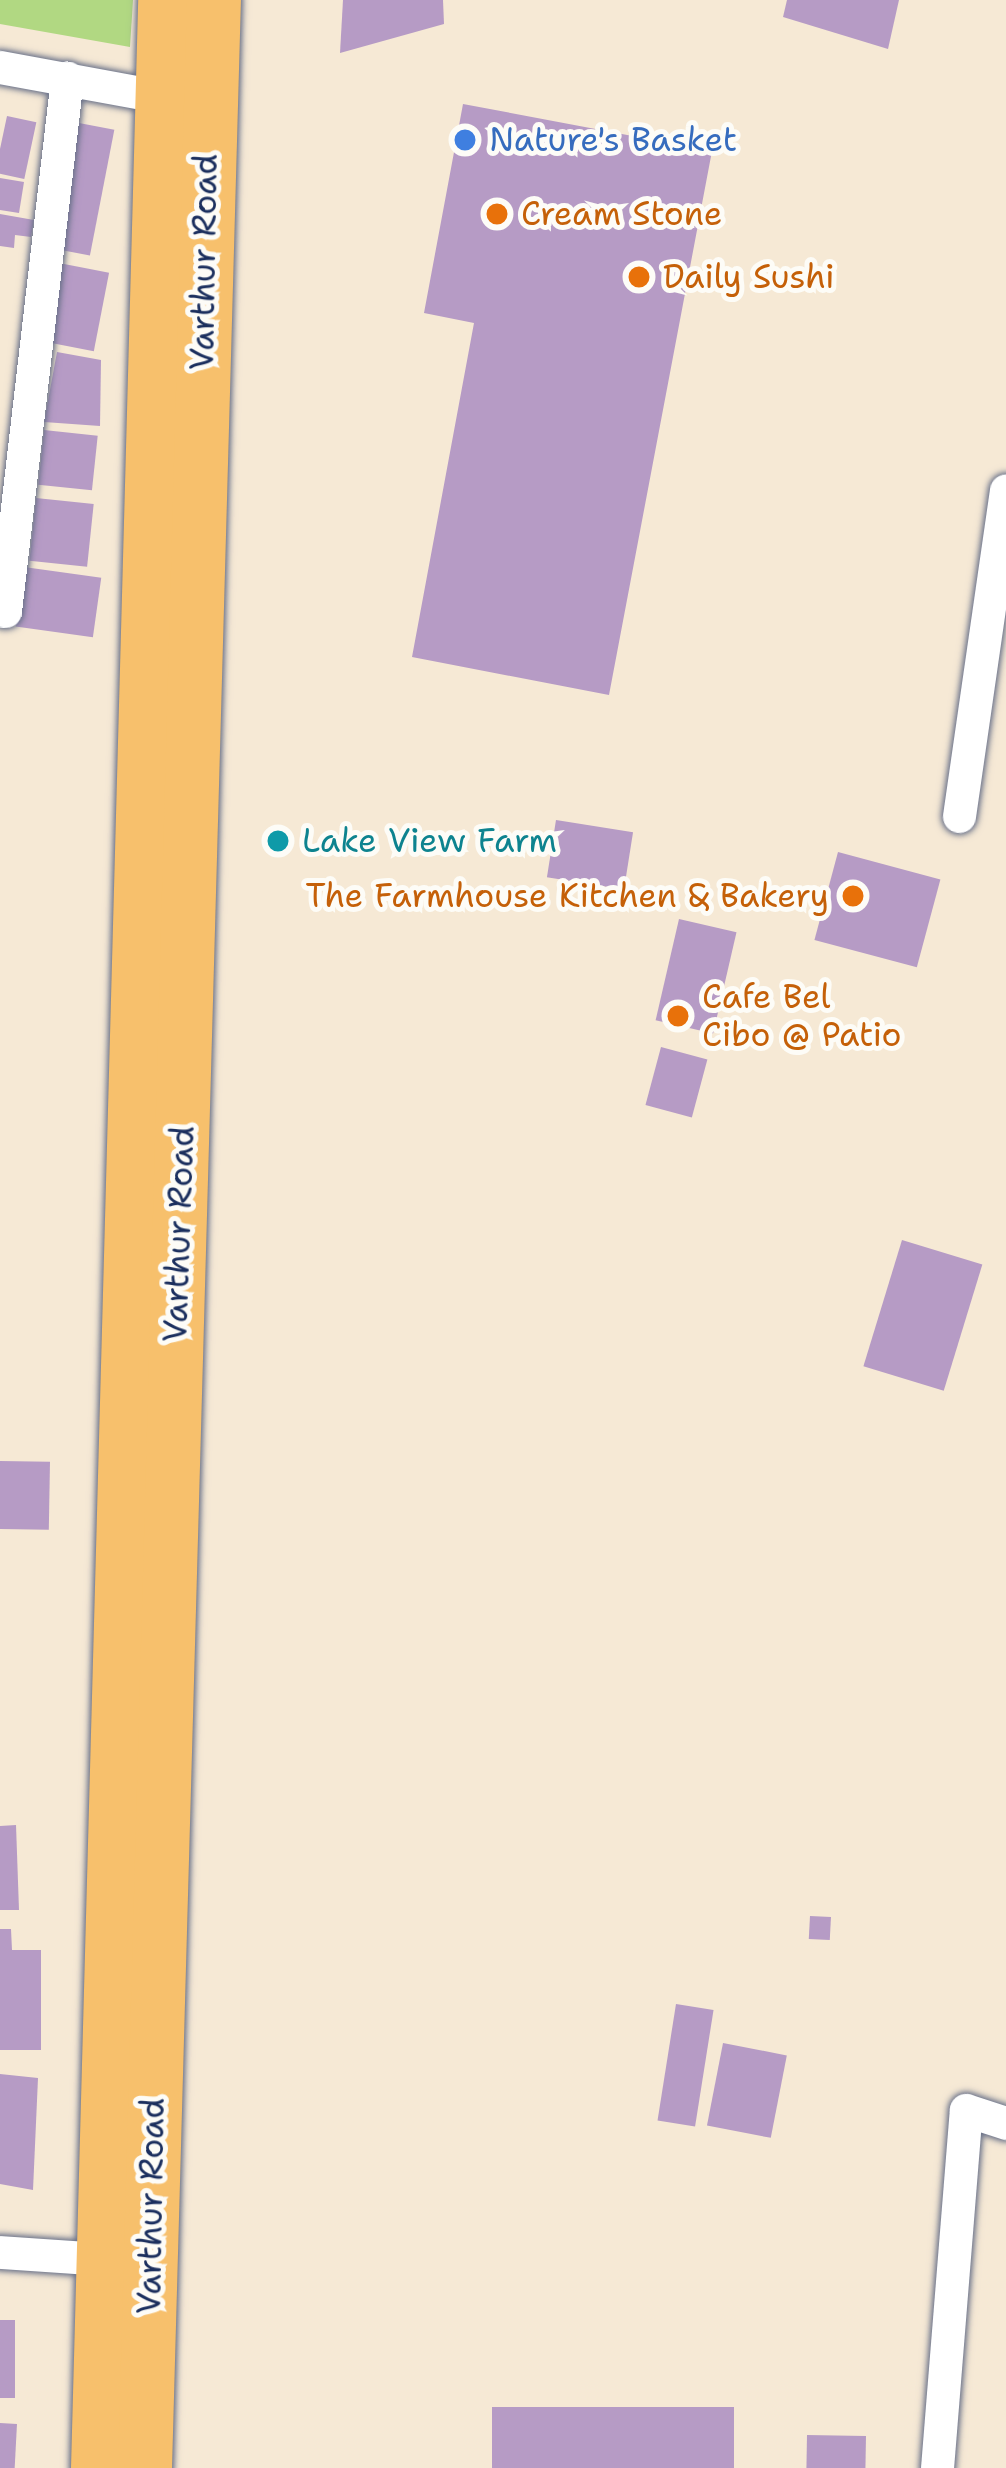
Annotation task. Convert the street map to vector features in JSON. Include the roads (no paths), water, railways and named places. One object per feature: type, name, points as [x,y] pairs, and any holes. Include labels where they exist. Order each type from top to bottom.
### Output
[{"type":"main road","name":"Varthur Road","points":[[145,2468],[183,100],[165,0]]},
{"type":"main road","name":"Varthur Road","points":[[98,2468],[183,100],[214,0]]},
{"type":"street","points":[[0,67],[183,100]]},
{"type":"street","points":[[5,611],[67,78]]},
{"type":"street","points":[[959,816],[1006,490]]},
{"type":"street","points":[[937,2468],[966,2110],[1006,2123]]},
{"type":"street","points":[[0,2252],[104,2259]]},
{"type":"place","name":"Nature's Basket","points":[[465,140]]},
{"type":"place","name":"Cream Stone","points":[[497,214]]},
{"type":"place","name":"Daily Sushi","points":[[639,277]]},
{"type":"place","name":"Lake View Farm","points":[[278,841]]},
{"type":"place","name":"The Farmhouse Kitchen & Bakery","points":[[853,896]]},
{"type":"place","name":"Cafe Bel Cibo @ Patio","points":[[678,1016]]}]
